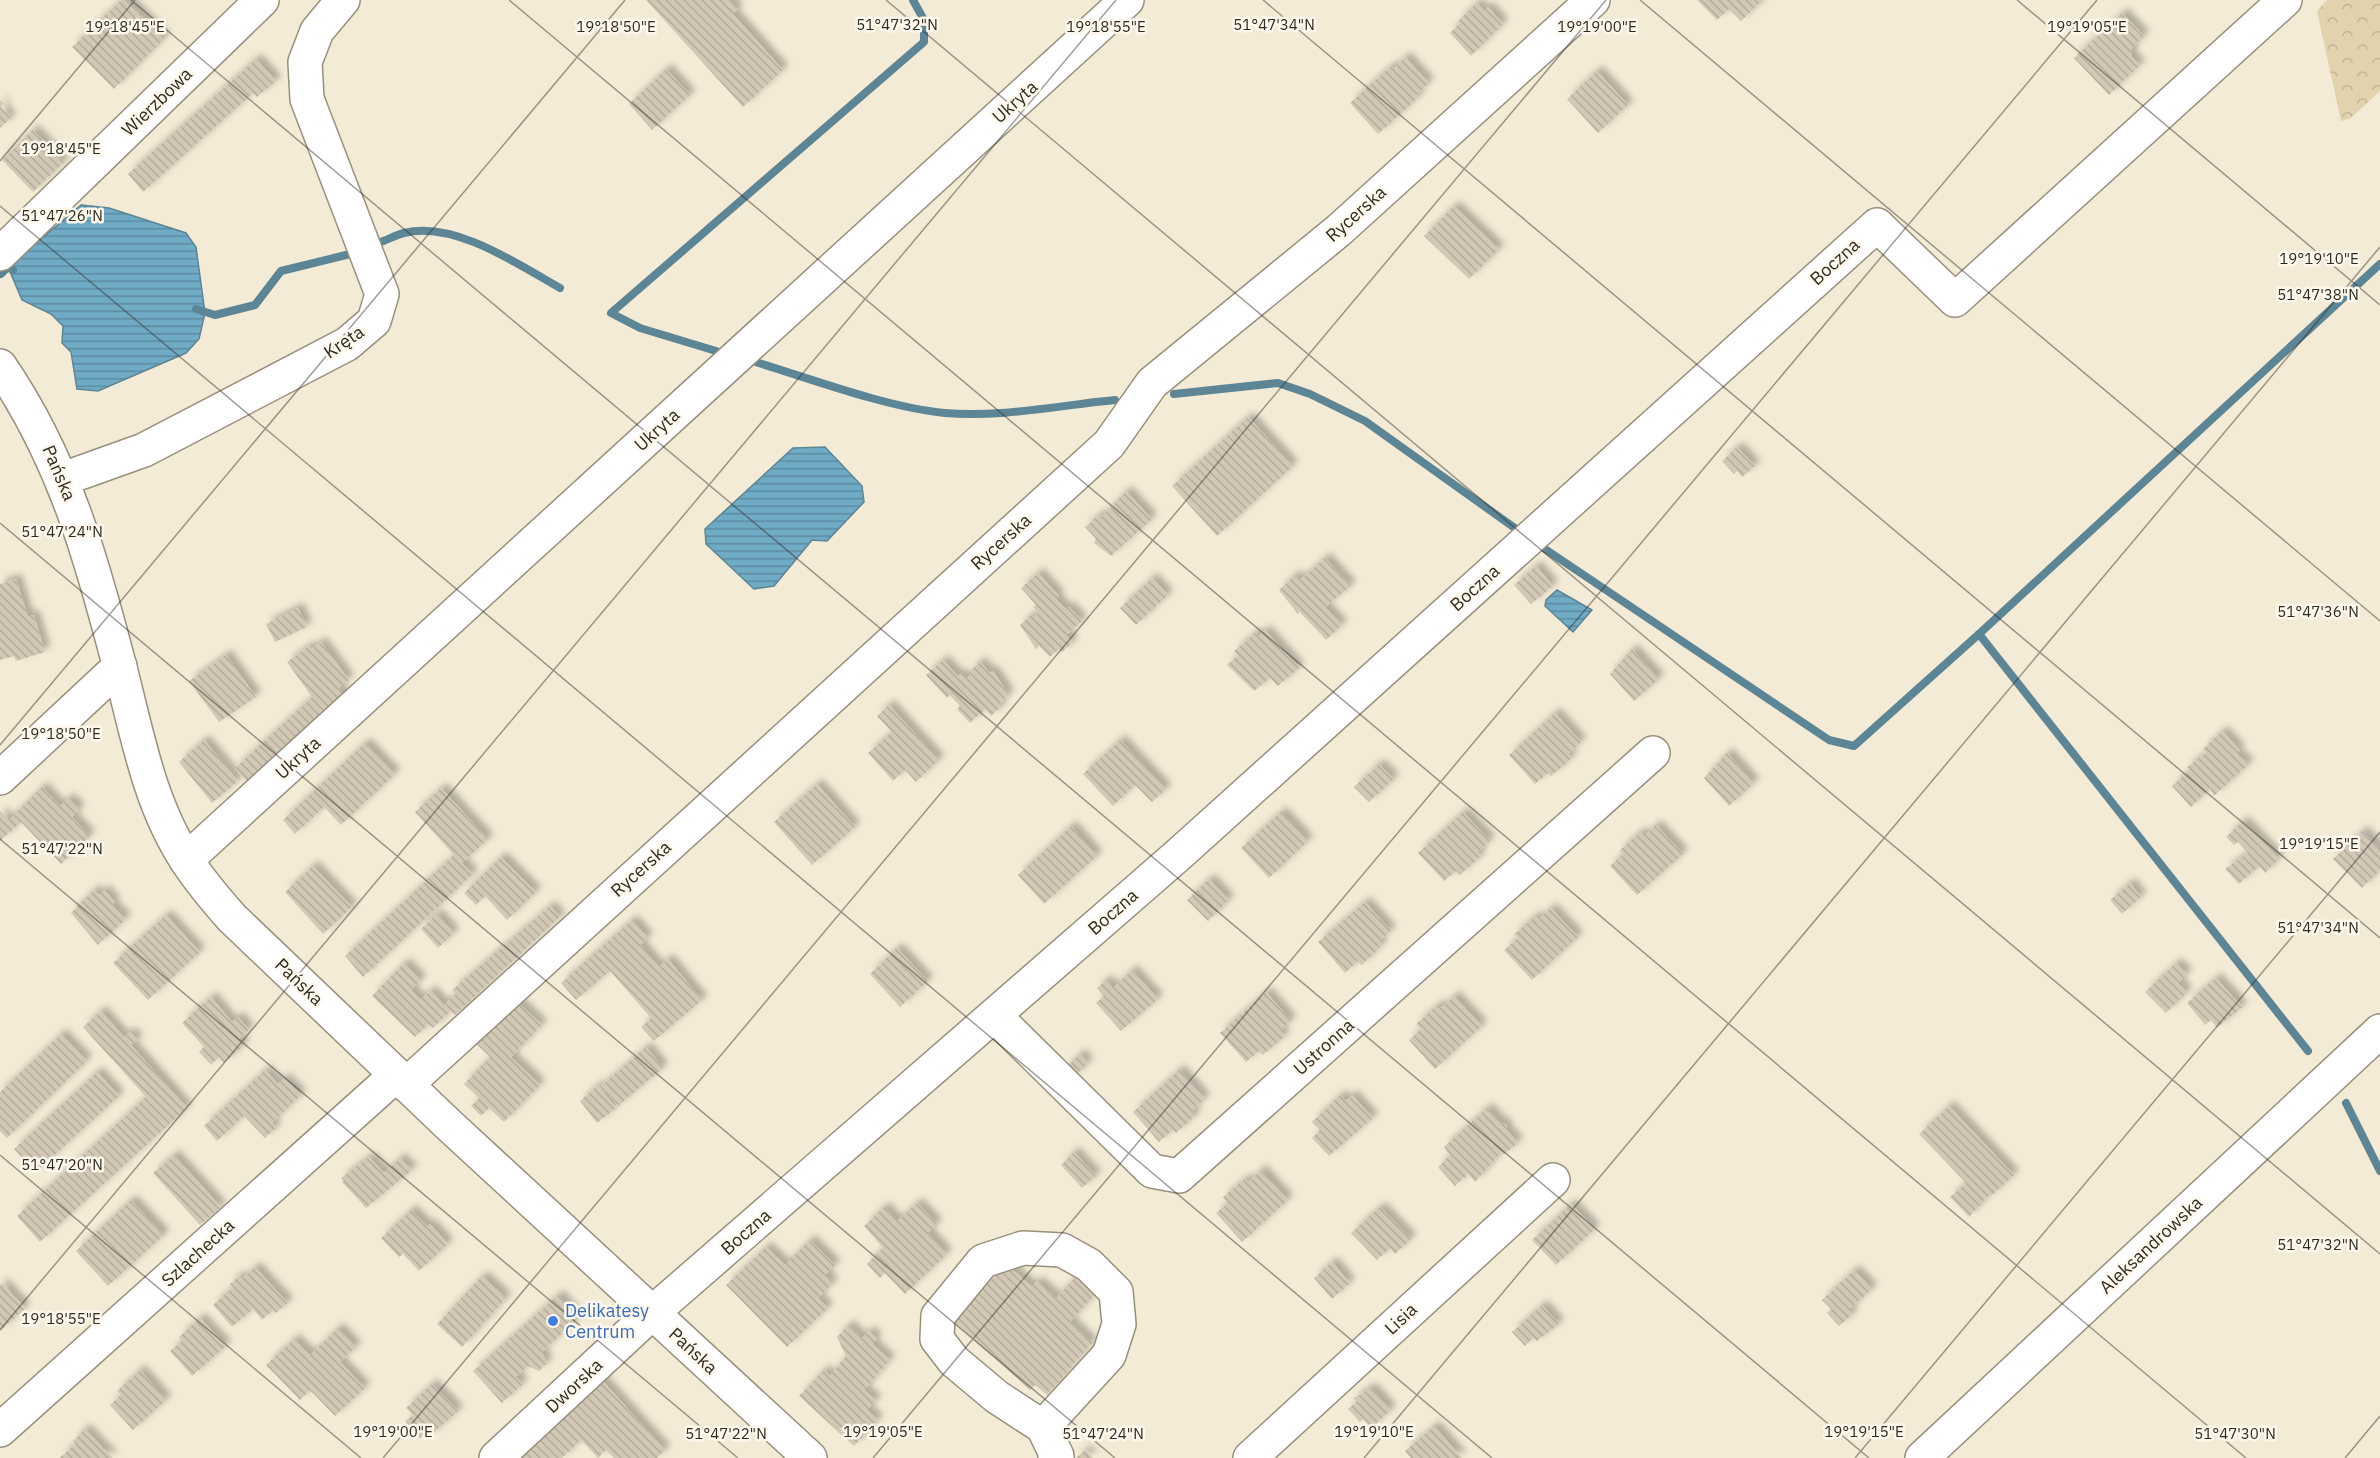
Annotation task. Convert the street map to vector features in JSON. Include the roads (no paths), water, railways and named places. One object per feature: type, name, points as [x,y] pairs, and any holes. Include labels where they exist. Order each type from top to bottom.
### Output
[{"type":"street","name":"Wierzbowa","points":[[0,254],[262,0]]},
{"type":"street","name":"Kręta","points":[[63,480],[144,450],[347,344],[374,321],[382,294],[307,99],[305,62],[317,31],[343,0]]},
{"type":"street","name":"Ukryta","points":[[186,860],[1127,0]]},
{"type":"street","name":"Rycerska","points":[[401,1080],[1109,444],[1152,382],[1338,231],[1593,0]]},
{"type":"street","name":"Boczna","points":[[652,1313],[1177,856],[1877,225],[1955,300],[2285,0]]},
{"type":"street","name":"Pańska","points":[[0,366],[36,421],[63,480],[80,527],[147,771],[170,830],[186,860],[232,918],[401,1080],[810,1458]]},
{"type":"street","points":[[0,778],[120,666]]},
{"type":"street","name":"Ustronna","points":[[995,1016],[1152,1171],[1179,1176],[1653,753]]},
{"type":"street","name":"Aleksandrowska","points":[[1922,1458],[2380,1031]]},
{"type":"street","name":"Szlachecka","points":[[0,1431],[401,1080]]},
{"type":"street","name":"Lisia","points":[[1250,1458],[1553,1180]]},
{"type":"street","points":[[1043,1427],[1110,1355],[1119,1324],[1116,1292],[1089,1265],[1062,1250],[1023,1248],[983,1261],[938,1316],[937,1339],[954,1361],[998,1397],[1043,1427],[1057,1456],[1055,1458]]},
{"type":"street","name":"Dworska","points":[[496,1458],[652,1313]]},
{"type":"water","points":[[81,205],[109,208],[186,233],[196,247],[205,313],[199,339],[186,353],[98,391],[77,389],[71,352],[62,343],[63,326],[51,314],[22,300],[8,267]]},
{"type":"water","points":[[825,447],[862,486],[864,502],[827,541],[812,540],[774,586],[754,589],[706,544],[705,529],[793,448]]},
{"type":"water","points":[[1557,590],[1592,610],[1573,632],[1545,606],[1546,600]]},
{"type":"waterway","points":[[726,354],[640,328],[611,313],[924,42],[924,20],[913,0]]},
{"type":"waterway","points":[[378,243],[404,233],[423,231],[444,233],[485,247],[560,288]]},
{"type":"waterway","points":[[196,309],[215,315],[255,305],[281,271],[350,254]]},
{"type":"waterway","points":[[1542,547],[1829,740],[1854,746],[1979,634],[2380,264]]},
{"type":"waterway","points":[[1,274],[8,267],[13,270]]},
{"type":"waterway","points":[[746,359],[845,391],[897,405],[945,413],[987,414],[1115,400]]},
{"type":"waterway","points":[[1174,394],[1278,383],[1310,394],[1365,421],[1519,531]]},
{"type":"waterway","points":[[1979,634],[2308,1051]]},
{"type":"waterway","points":[[2346,1103],[2380,1171]]},
{"type":"place","name":"Delikatesy Centrum","points":[[553,1321]]}]
